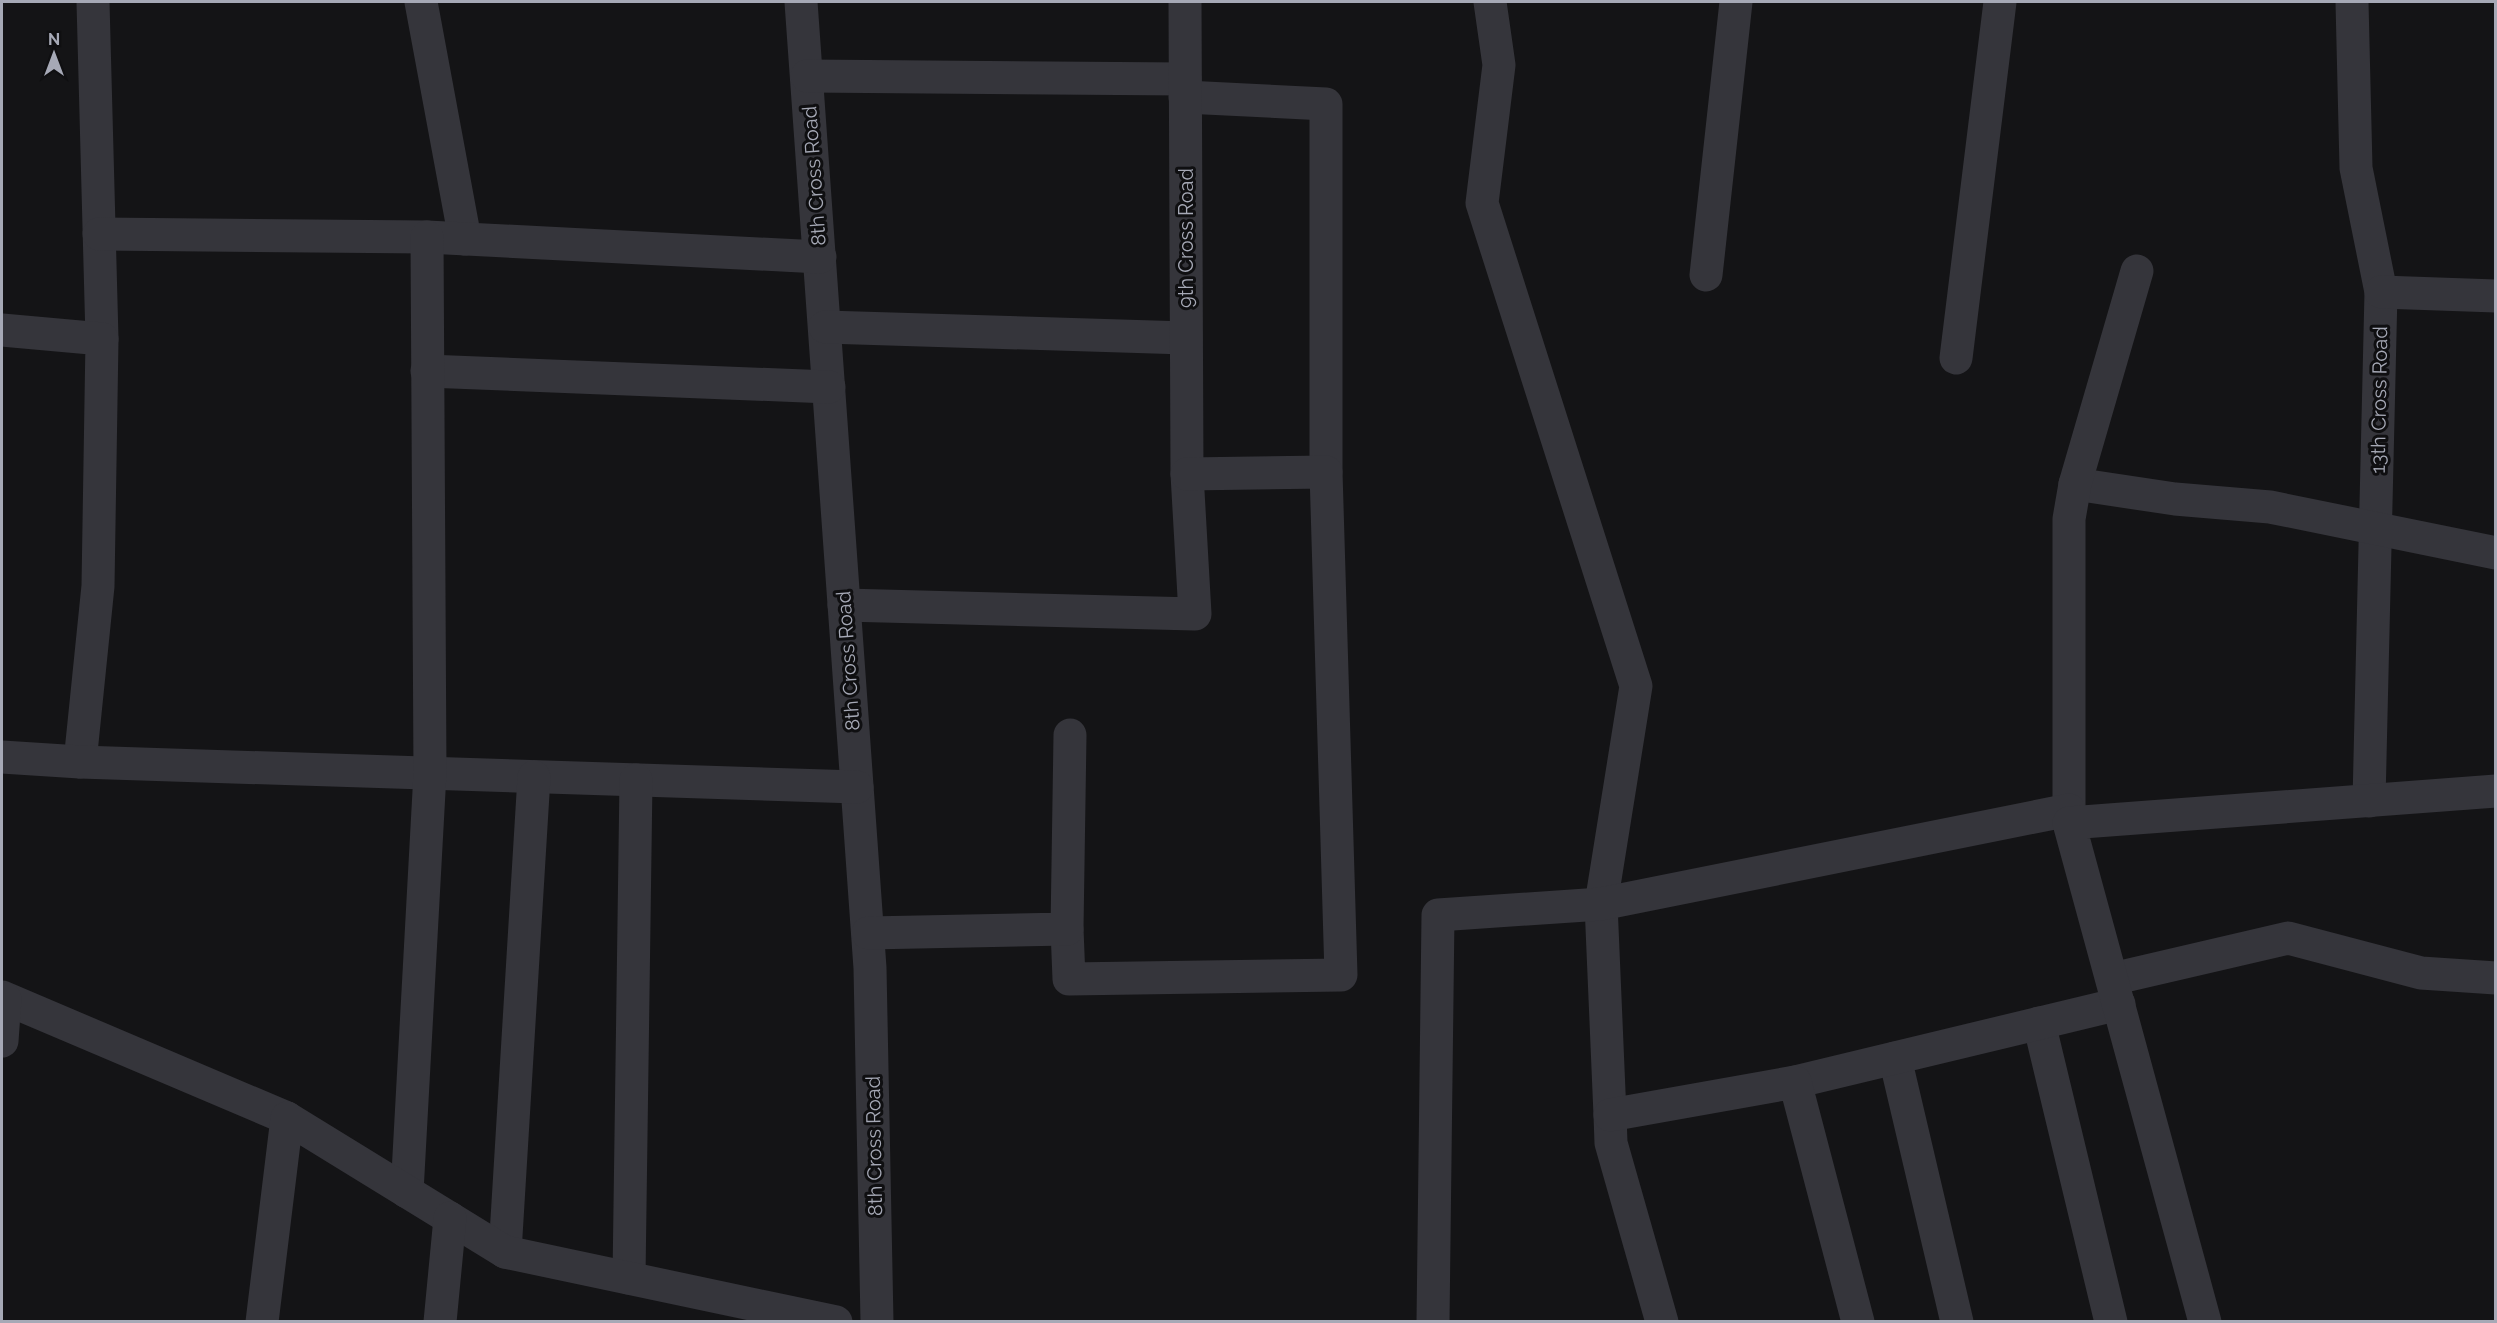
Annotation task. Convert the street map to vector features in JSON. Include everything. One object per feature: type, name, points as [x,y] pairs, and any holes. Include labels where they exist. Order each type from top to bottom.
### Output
[{"type":"street","points":[[80,762],[98,586],[102,339],[93,2]]},
{"type":"street","points":[[422,2],[465,239]]},
{"type":"street","name":"8th Cross Road","points":[[801,2],[868,933],[877,1322]]},
{"type":"street","name":"9th Cross Road","points":[[844,604],[1195,614],[1186,474],[1185,2]]},
{"type":"street","points":[[1490,2],[1499,65],[1482,203],[1636,686],[1601,904],[1611,1143],[1662,1322]]},
{"type":"street","points":[[1706,275],[1736,2]]},
{"type":"street","points":[[1956,358],[2000,2]]},
{"type":"street","name":"13th Cross Road","points":[[2352,2],[2356,168],[2381,292],[2369,801]]},
{"type":"street","points":[[807,76],[1185,88],[1326,104],[1326,472],[1341,975],[1069,979],[1067,929],[1070,735]]},
{"type":"street","points":[[99,234],[427,237],[820,257]]},
{"type":"street","points":[[407,1192],[430,773],[427,237]]},
{"type":"street","points":[[2137,271],[2075,484],[2069,519],[2069,817],[2205,1322]]},
{"type":"street","points":[[2381,292],[2496,296]]},
{"type":"street","points":[[825,327],[1186,338]]},
{"type":"street","points":[[2,330],[102,339]]},
{"type":"street","points":[[427,371],[829,387]]},
{"type":"street","points":[[1186,474],[1326,472]]},
{"type":"street","points":[[2075,484],[2175,499],[2270,507],[2496,553]]},
{"type":"street","points":[[2,757],[80,762],[857,787]]},
{"type":"street","points":[[505,1252],[534,777]]},
{"type":"street","points":[[629,1278],[636,780]]},
{"type":"street","points":[[1433,1322],[1438,915],[1601,904],[2069,817],[2369,801],[2496,791]]},
{"type":"street","points":[[868,933],[1067,929]]},
{"type":"street","points":[[1610,1115],[1796,1082],[2039,1023],[2115,991],[2288,938],[2421,974],[2496,978]]},
{"type":"street","points":[[2,1041],[3,998],[287,1118],[505,1252],[836,1322]]},
{"type":"street","points":[[2039,1023],[2111,1322]]},
{"type":"street","points":[[1895,1058],[1957,1322]]},
{"type":"street","points":[[1796,1082],[1858,1322]]},
{"type":"street","points":[[262,1322],[287,1118]]},
{"type":"street","points":[[440,1322],[450,1218]]}]
